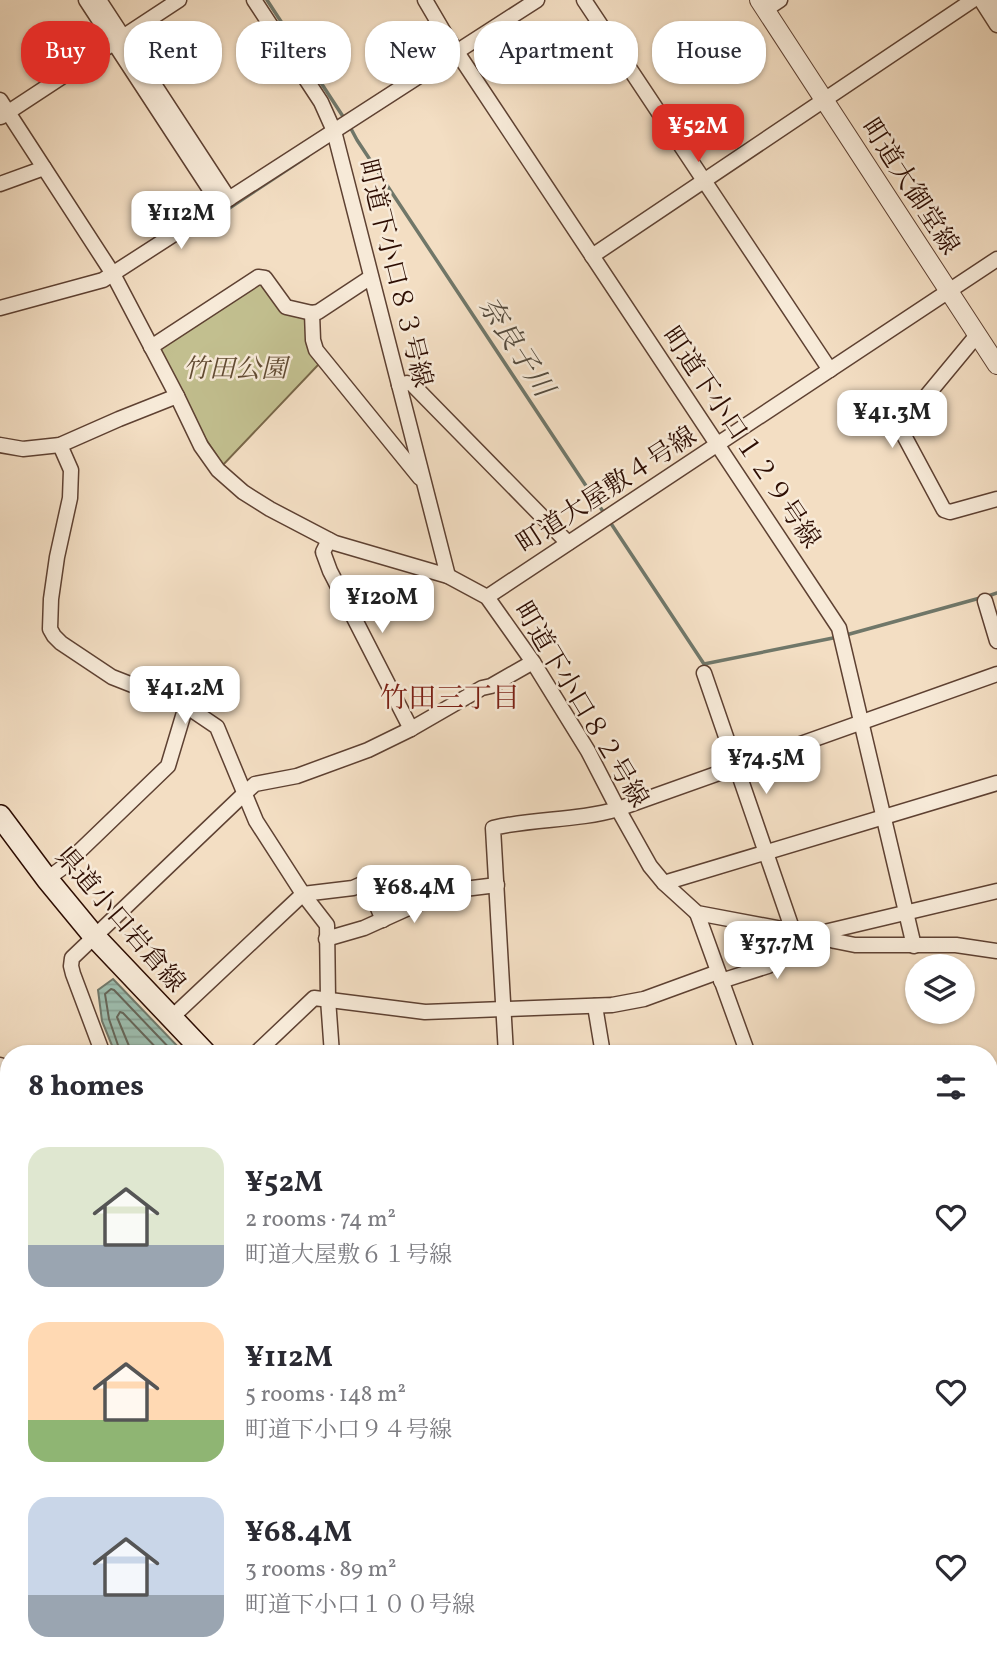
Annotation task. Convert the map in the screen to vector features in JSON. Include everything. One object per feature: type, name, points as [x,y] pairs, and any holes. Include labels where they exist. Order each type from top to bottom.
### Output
[{"type":"main road","name":"県道小口岩倉線","points":[[0,816],[94,936],[198,1045]]},
{"type":"street","points":[[86,0],[119,39]]},
{"type":"street","points":[[99,0],[119,39],[225,202]]},
{"type":"street","points":[[3,110],[179,0]]},
{"type":"street","name":"町道下小口８３号線","points":[[254,0],[321,102],[334,131],[448,576]]},
{"type":"street","name":"町道下小口１２９号線","points":[[425,0],[438,21]]},
{"type":"street","points":[[460,50],[537,0]]},
{"type":"street","points":[[584,0],[830,370]]},
{"type":"street","points":[[592,256],[973,0]]},
{"type":"street","points":[[981,0],[997,25]]},
{"type":"street","points":[[993,0],[997,6]]},
{"type":"street","name":"町道大御堂線","points":[[768,3],[824,100],[997,365]]},
{"type":"street","name":"町道下小口１２９号線","points":[[460,57],[839,628],[914,946]]},
{"type":"street","points":[[0,308],[103,281],[407,84]]},
{"type":"street","name":"町道下小口８２号線","points":[[3,110],[113,274],[201,446],[218,470],[243,492],[335,543],[448,576],[487,597],[533,662],[588,751],[650,866],[664,883],[697,913]]},
{"type":"street","points":[[0,184],[44,168]]},
{"type":"street","name":"町道大屋敷４号線","points":[[487,597],[997,259]]},
{"type":"street","points":[[151,347],[258,277],[265,278],[286,307],[312,313],[318,312],[371,277]]},
{"type":"street","points":[[312,313],[316,350],[424,481]]},
{"type":"street","points":[[978,335],[900,428],[944,510],[950,512],[997,499]]},
{"type":"street","points":[[399,384],[412,384],[568,543]]},
{"type":"street","points":[[0,445],[23,449],[60,445],[177,396]]},
{"type":"street","points":[[60,445],[71,470],[71,498],[57,557],[50,629],[61,643],[112,677],[186,706],[217,727],[256,821],[303,894],[327,925],[331,1045]]},
{"type":"street","points":[[329,540],[323,552],[330,571],[411,729]]},
{"type":"street","points":[[985,601],[997,641]]},
{"type":"street","points":[[100,1045],[71,966],[74,954],[255,784],[297,776],[368,750],[533,662]]},
{"type":"street","points":[[704,673],[767,852],[805,933]]},
{"type":"street","points":[[506,1045],[494,828],[516,822],[577,817],[618,809],[997,674]]},
{"type":"street","points":[[47,879],[62,868],[168,766],[186,706]]},
{"type":"street","points":[[664,883],[997,783]]},
{"type":"street","points":[[172,1018],[303,894],[353,888],[362,884],[369,887],[383,920]]},
{"type":"street","points":[[326,939],[364,928],[445,894],[497,885]]},
{"type":"street","points":[[264,1045],[314,998],[425,1012],[625,1004],[768,966],[805,933],[997,891]]},
{"type":"street","points":[[697,913],[855,945],[956,944],[997,951]]},
{"type":"street","points":[[697,913],[745,1045]]},
{"type":"street","points":[[595,1006],[602,1045]]},
{"type":"green space","name":"竹田公園","points":[[259,282],[304,315],[319,364],[223,465],[205,438],[160,350],[162,345]]},
{"type":"water","points":[[113,979],[176,1045],[112,1045],[102,1021],[98,990]]},
{"type":"waterway","points":[[267,0],[344,118]]},
{"type":"waterway","name":"奈良子川","points":[[349,125],[606,516]]},
{"type":"waterway","name":"奈良子川","points":[[225,204],[228,209],[308,156]]},
{"type":"waterway","name":"奈良子川","points":[[610,522],[704,664],[838,637]]},
{"type":"waterway","name":"奈良子川","points":[[988,596],[997,593]]},
{"type":"waterway","name":"奈良子川","points":[[846,635],[980,598]]},
{"type":"district","name":"竹田三丁目","points":[[450,697]]}]
